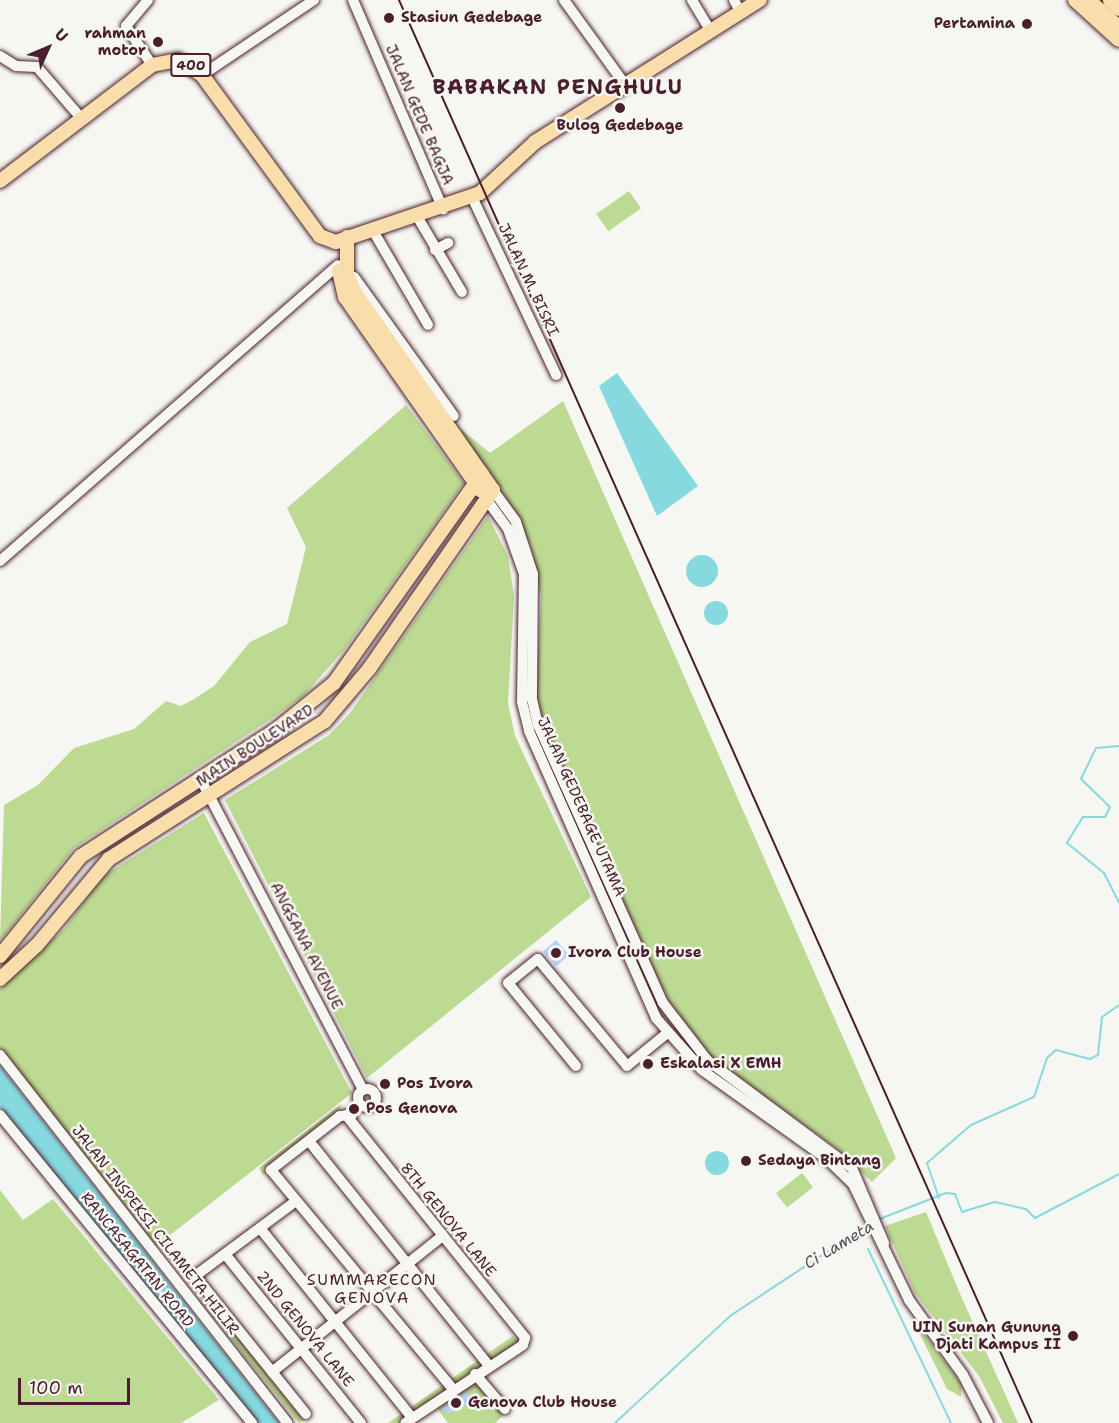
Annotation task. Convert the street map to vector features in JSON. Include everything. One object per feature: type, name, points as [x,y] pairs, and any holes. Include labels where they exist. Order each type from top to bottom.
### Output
[{"type":"highway","points":[[1088,0],[1119,28]]},
{"type":"highway","points":[[1110,0],[1119,8]]},
{"type":"main road","points":[[341,240],[372,229],[418,218],[472,197],[535,142],[626,87],[760,0]]},
{"type":"main road","points":[[1075,0],[1119,40]]},
{"type":"main road","name":"400","points":[[0,181],[152,65],[178,60],[202,75],[320,236],[341,240]]},
{"type":"main road","name":"JALAN GEDEBAGE UTAMA","points":[[341,240],[339,265],[345,297],[388,350],[490,495]]},
{"type":"main road","name":"JALAN GEDEBAGE UTAMA","points":[[341,240],[350,282],[378,319],[388,350]]},
{"type":"main road","name":"MAIN BOULEVARD","points":[[0,956],[40,910],[81,856],[312,705],[354,656],[478,478]]},
{"type":"main road","name":"MAIN BOULEVARD","points":[[0,979],[56,922],[109,859],[211,797],[325,721],[369,669],[490,495]]},
{"type":"main road","points":[[354,656],[369,669]]},
{"type":"main road","points":[[40,910],[56,922]]},
{"type":"street","points":[[148,0],[126,26],[152,65]]},
{"type":"street","points":[[202,75],[314,0]]},
{"type":"street","name":"JALAN GEDE BAGJA","points":[[353,0],[443,209]]},
{"type":"street","points":[[564,0],[626,87]]},
{"type":"street","points":[[692,0],[711,32]]},
{"type":"street","points":[[734,0],[741,13]]},
{"type":"street","points":[[0,56],[16,66],[37,67],[82,119]]},
{"type":"street","name":"JALAN M. BISRI","points":[[472,197],[556,375]]},
{"type":"street","points":[[418,218],[462,292]]},
{"type":"street","points":[[372,229],[428,325]]},
{"type":"street","points":[[435,250],[448,243]]},
{"type":"street","points":[[0,561],[339,265]]},
{"type":"street","points":[[354,277],[378,319],[454,416]]},
{"type":"street","name":"JALAN GEDEBAGE UTAMA","points":[[490,495],[516,522],[533,574],[533,728],[637,961],[666,1034],[702,1070],[798,1131]]},
{"type":"street","name":"ANGSANA AVENUE","points":[[200,778],[222,817],[354,1107]]},
{"type":"street","points":[[576,1066],[508,984],[538,959],[627,1066],[666,1034]]},
{"type":"street","name":"JALAN GEDEBAGE UTAMA","points":[[637,961],[690,1044],[848,1170],[861,1190],[909,1300],[963,1375],[988,1423]]},
{"type":"street","name":"JALAN INSPEKSI CILAMETA HILIR","points":[[0,1055],[288,1423]]},
{"type":"street","points":[[354,1107],[271,1170],[453,1389]]},
{"type":"street","name":"8TH GENOVA LANE","points":[[354,1107],[441,1237],[525,1342],[489,1366]]},
{"type":"street","name":"RANCASAGATAN ROAD","points":[[0,1115],[252,1423]]},
{"type":"street","points":[[260,1228],[336,1322],[408,1420],[489,1366],[309,1141]]},
{"type":"street","points":[[296,1201],[195,1276],[306,1414]]},
{"type":"street","points":[[272,1372],[441,1237]]},
{"type":"street","name":"2ND GENOVA LANE","points":[[225,1254],[303,1348],[361,1423]]},
{"type":"street","points":[[475,1374],[505,1409]]},
{"type":"green space","points":[[629,191],[641,208],[608,231],[596,214]]},
{"type":"green space","points":[[563,401],[896,1158],[872,1182],[835,1147],[709,1057],[667,1002],[541,725],[536,699],[541,597],[531,548],[519,520],[458,434],[462,430],[490,453]]},
{"type":"green space","points":[[406,405],[464,483],[345,649],[304,695],[74,848],[0,941],[4,805],[38,785],[74,748],[134,729],[166,701],[181,706],[194,699],[214,686],[250,642],[287,624],[306,547],[287,508]]},
{"type":"green space","points":[[488,516],[508,556],[514,596],[508,703],[515,736],[591,897],[367,1078],[225,800],[329,735],[350,713]]},
{"type":"green space","points":[[204,813],[352,1093],[156,1246],[0,1048],[0,989],[65,928],[103,876]]},
{"type":"green space","points":[[341,1104],[339,1113],[263,1175],[259,1168]]},
{"type":"green space","points":[[802,1173],[813,1187],[787,1208],[776,1193]]},
{"type":"green space","points":[[0,1190],[23,1220],[53,1199],[219,1400],[181,1423],[0,1423]]},
{"type":"green space","points":[[926,1212],[1018,1423],[1003,1423],[979,1376],[915,1293],[885,1226]]},
{"type":"green space","points":[[208,1296],[306,1419],[299,1423],[201,1302]]},
{"type":"green space","points":[[911,1316],[962,1385],[961,1397],[947,1389]]},
{"type":"green space","points":[[513,1336],[519,1343],[512,1349],[399,1423],[388,1423]]},
{"type":"green space","points":[[475,1379],[505,1414],[495,1423],[448,1423],[433,1403]]},
{"type":"water","points":[[617,373],[698,486],[657,516],[599,386]]},
{"type":"water","points":[[702,555],[713,560],[718,571],[713,582],[702,587],[691,582],[686,571],[691,560]]},
{"type":"water","points":[[716,601],[725,604],[728,613],[725,622],[716,625],[707,622],[704,613],[707,604]]},
{"type":"water","points":[[0,1066],[279,1423],[247,1423],[0,1107]]},
{"type":"water","points":[[717,1151],[726,1154],[729,1163],[726,1172],[717,1175],[708,1172],[705,1163],[708,1154]]},
{"type":"building","name":"Ivora Club House","points":[[556,940],[569,955],[556,966],[543,951]]},
{"type":"building","name":"Genova Club House","points":[[466,1392],[474,1401],[447,1414],[441,1408]]},
{"type":"waterway","points":[[1119,746],[1096,748],[1081,779],[1110,807],[1105,817],[1083,817],[1067,843],[1104,873],[1119,903]]},
{"type":"waterway","points":[[939,1198],[927,1163],[971,1125],[1034,1097],[1047,1058],[1056,1050],[1090,1059],[1098,1055],[1102,1017],[1119,1005]]},
{"type":"waterway","name":"Ci Lameta","points":[[877,1220],[946,1193],[955,1194],[962,1212],[995,1202],[1026,1209],[1035,1218],[1119,1174]]},
{"type":"waterway","name":"Ci Lameta","points":[[615,1423],[730,1316],[869,1224]]},
{"type":"waterway","name":"Ci Lameta","points":[[859,1229],[863,1238]]},
{"type":"waterway","points":[[868,1249],[951,1423]]},
{"type":"tunnel","points":[[349,1109],[355,1104]]},
{"type":"railway","points":[[399,0],[1032,1423]]},
{"type":"place","name":"Stasiun Gedebage","points":[[389,18]]},
{"type":"place","name":"Pertamina","points":[[1027,24]]},
{"type":"place","name":"rahman motor","points":[[158,42]]},
{"type":"place","name":"Bulog Gedebage","points":[[620,108]]},
{"type":"place","name":"Ivora Club House","points":[[556,953]]},
{"type":"place","name":"Eskalasi X EMH","points":[[648,1064]]},
{"type":"place","name":"Pos Ivora","points":[[385,1084]]},
{"type":"place","name":"Pos Genova","points":[[354,1109]]},
{"type":"place","name":"Sedaya Bintang","points":[[746,1161]]},
{"type":"place","name":"UIN Sunan Gunung Djati Kampus II","points":[[1073,1336]]},
{"type":"place","name":"Genova Club House","points":[[456,1403]]},
{"type":"district","name":"BABAKAN PENGHULU","points":[[558,87]]},
{"type":"district","name":"SUMMARECON GENOVA","points":[[372,1289]]}]
